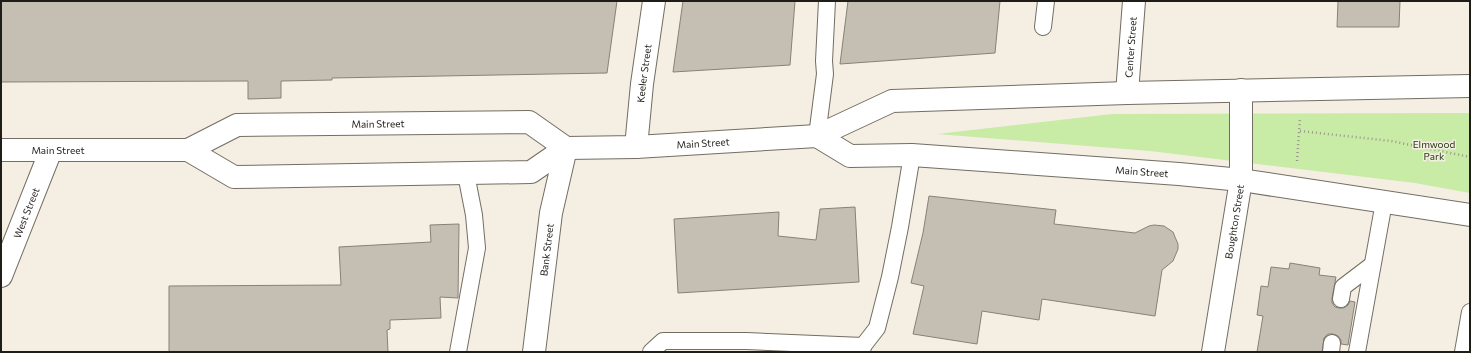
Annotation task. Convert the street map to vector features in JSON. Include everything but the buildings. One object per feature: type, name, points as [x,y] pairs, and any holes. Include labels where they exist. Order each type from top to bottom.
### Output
[{"type":"main road","name":"Keeler Street","points":[[636,147],[642,84],[654,1]]},
{"type":"main road","name":"Center Street","points":[[1127,93],[1134,1]]},
{"type":"main road","name":"Main Street","points":[[1,150],[188,150],[237,125],[529,122],[566,148],[636,147],[817,136],[892,101],[1241,90],[1470,86]]},
{"type":"main road","name":"Boughton Street","points":[[1213,352],[1241,180],[1241,90]]},
{"type":"main road","name":"Main Street","points":[[817,136],[850,156],[912,155],[1172,173],[1241,180],[1470,215]]},
{"type":"main road","points":[[188,150],[234,177],[530,172],[566,148]]},
{"type":"main road","name":"Bank Street","points":[[538,352],[551,213],[566,148]]},
{"type":"main road","name":"West Street","points":[[1,276],[51,150]]},
{"type":"lane","points":[[817,136],[825,74],[824,61],[827,1]]},
{"type":"lane","points":[[1043,27],[1046,1]]},
{"type":"lane","points":[[651,352],[663,341],[746,341],[863,349],[877,328],[892,270],[912,155]]},
{"type":"lane","points":[[459,350],[477,248],[474,215],[466,174]]},
{"type":"lane","points":[[1357,352],[1384,202]]},
{"type":"lane","points":[[1340,299],[1343,287],[1372,265]]},
{"type":"lane","points":[[1463,352],[1470,312]]},
{"type":"path","points":[[1297,163],[1300,114]]},
{"type":"path","points":[[1300,131],[1391,141],[1470,157]]},
{"type":"green space","name":"Elmwood Park","points":[[1470,113],[1470,193],[1415,183],[1150,151],[937,134],[1112,114]]}]
